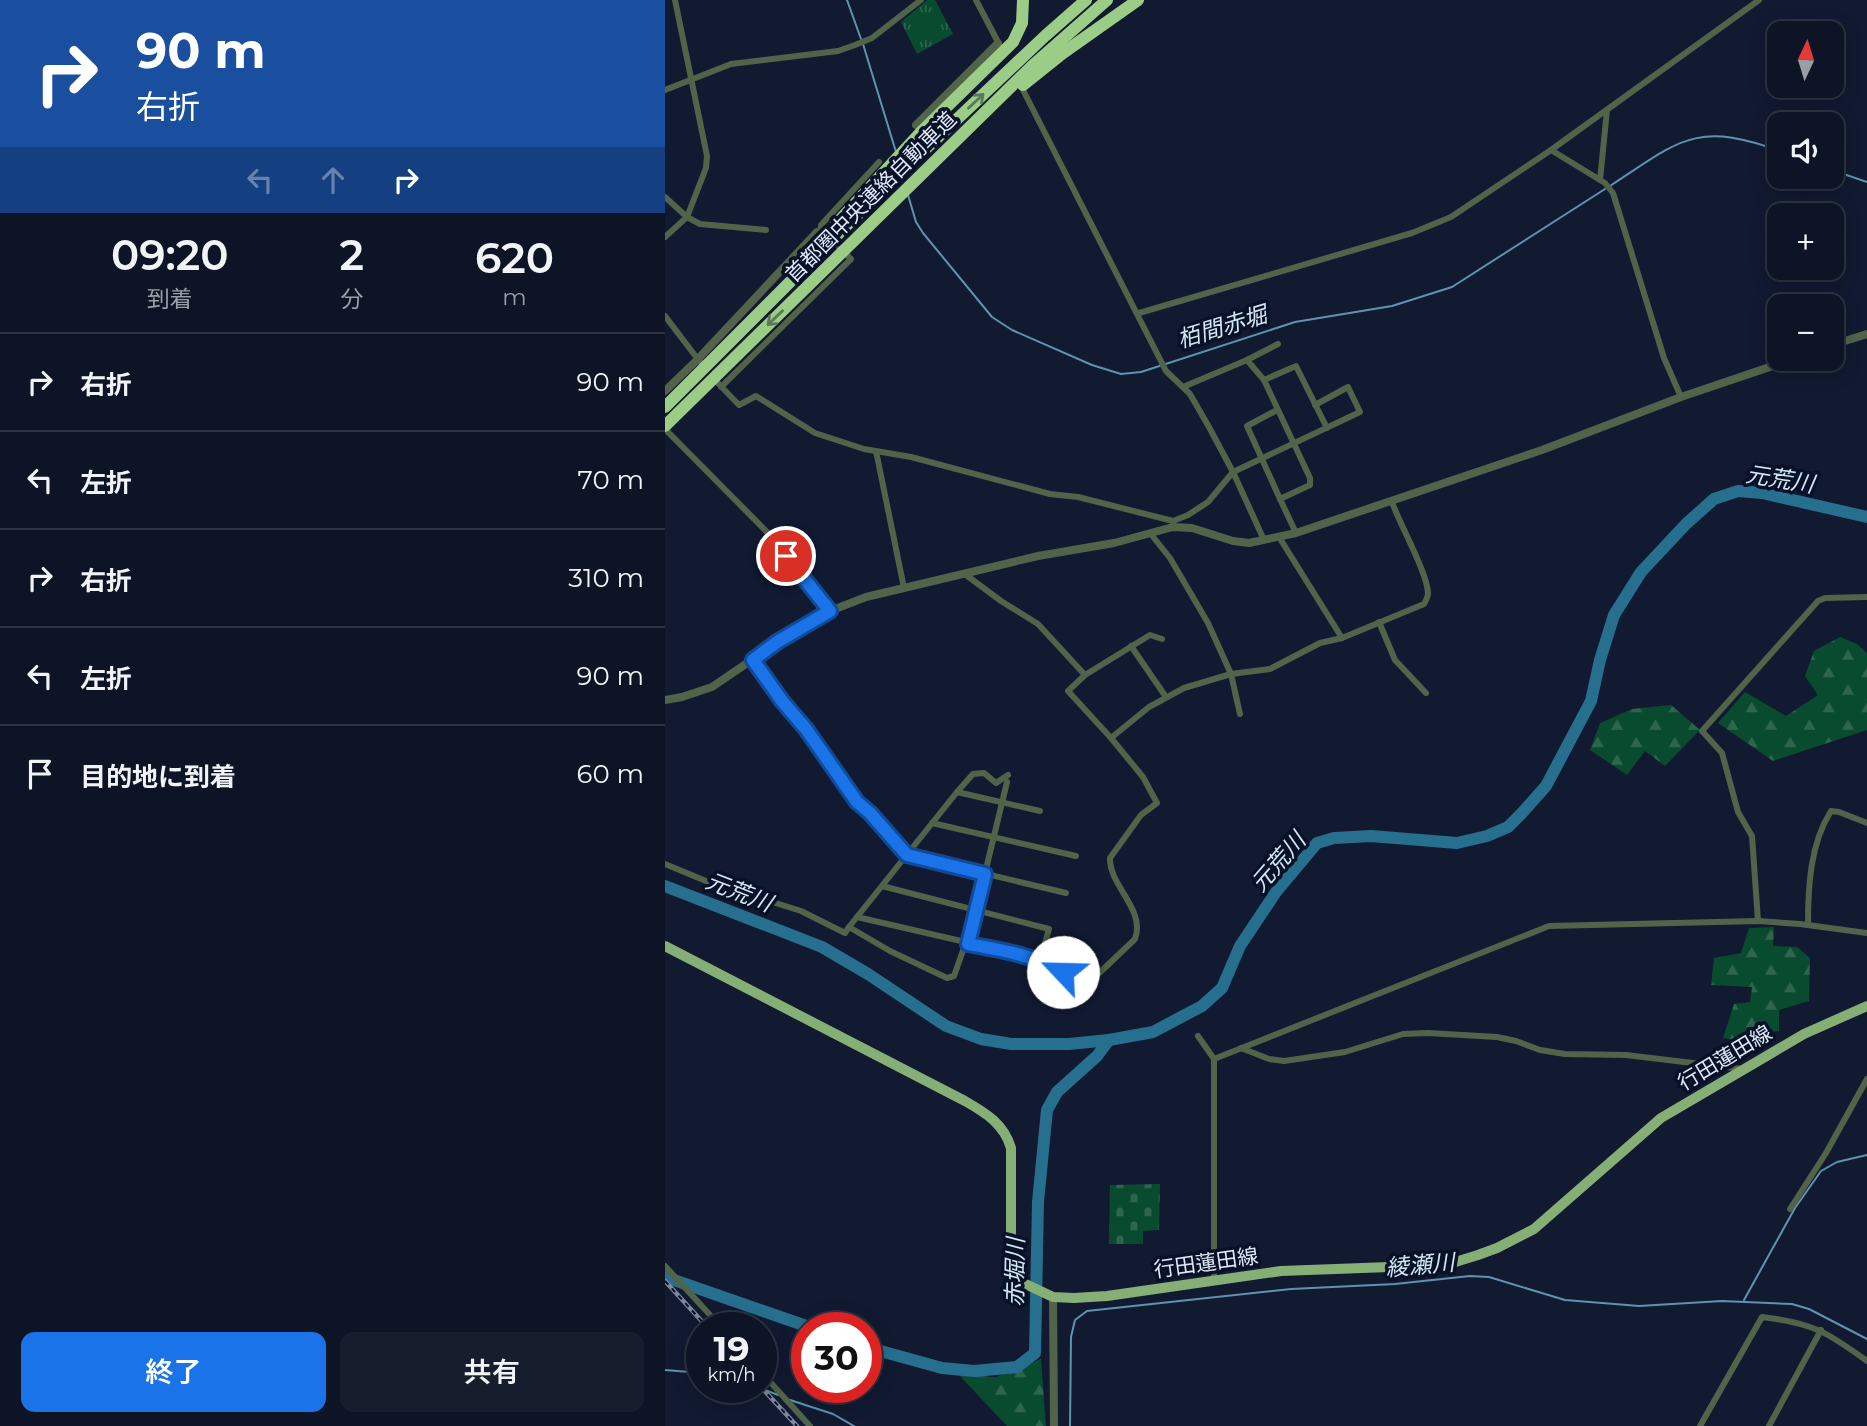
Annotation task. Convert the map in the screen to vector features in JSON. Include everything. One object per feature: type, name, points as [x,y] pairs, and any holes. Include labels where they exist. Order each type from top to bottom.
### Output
[{"type":"highway","points":[[782,289],[888,167],[1013,42],[1019,32],[1023,0]]},
{"type":"highway","name":"首都圏中央連絡自動車道","points":[[665,407],[892,180],[1086,0]]},
{"type":"highway","name":"首都圏中央連絡自動車道","points":[[667,430],[918,176],[1032,66],[1107,0]]},
{"type":"highway","points":[[918,176],[1011,94],[1138,0]]},
{"type":"main road","name":"行田蓮田線","points":[[665,946],[965,1101],[1001,1125],[1008,1135],[1011,1148],[1010,1265],[1015,1279],[1051,1296],[1107,1296],[1281,1271],[1452,1262],[1497,1248],[1534,1229],[1661,1118],[1804,1034],[1867,1006]]},
{"type":"street","points":[[665,237],[687,217],[706,168],[707,156],[675,0]]},
{"type":"street","points":[[665,90],[731,64],[838,51],[855,46],[873,38],[921,0]]},
{"type":"street","points":[[916,125],[999,44],[976,0]]},
{"type":"street","points":[[1139,313],[1412,233],[1451,217],[1551,150],[1759,0]]},
{"type":"street","points":[[1005,56],[1139,313],[1166,371],[1190,394],[1233,472],[1264,540]]},
{"type":"street","points":[[1602,181],[1607,110]]},
{"type":"street","points":[[1551,150],[1602,181],[1613,193],[1664,358],[1681,397]]},
{"type":"street","points":[[721,387],[851,259],[822,231],[821,225],[879,162]]},
{"type":"street","points":[[665,197],[687,217],[700,224],[766,230]]},
{"type":"street","points":[[665,391],[810,239],[822,231]]},
{"type":"street","points":[[665,316],[721,387],[739,405],[756,396],[815,433],[1050,494],[1090,499],[1243,543],[1296,533],[1392,502],[1767,368]]},
{"type":"street","points":[[1844,341],[1867,334]]},
{"type":"street","points":[[1183,387],[1278,344]]},
{"type":"street","points":[[1247,360],[1264,380],[1311,483],[1280,499]]},
{"type":"street","points":[[1264,380],[1296,366],[1327,428]]},
{"type":"street","points":[[665,700],[712,687],[777,642],[830,611],[866,597],[1038,556],[1114,543],[1173,524],[1209,502],[1233,472],[1360,412],[1348,387],[1315,405]]},
{"type":"street","points":[[1277,410],[1247,426],[1296,533]]},
{"type":"street","points":[[665,441],[667,430]]},
{"type":"street","points":[[667,430],[772,537],[830,611]]},
{"type":"street","points":[[876,451],[904,588]]},
{"type":"street","points":[[1111,738],[1165,697],[1203,681],[1271,669],[1320,643],[1342,638],[1424,604],[1428,595],[1392,502]]},
{"type":"street","points":[[1150,533],[1170,558],[1208,623],[1231,674],[1240,714]]},
{"type":"street","points":[[1279,537],[1342,638]]},
{"type":"street","points":[[966,575],[1038,624],[1085,675]]},
{"type":"street","points":[[1758,921],[1752,836],[1738,812],[1722,753],[1702,731],[1818,601],[1825,598],[1867,597]]},
{"type":"street","points":[[1379,622],[1395,660],[1426,693]]},
{"type":"street","points":[[857,917],[1022,955],[1077,980],[1092,980],[1137,934],[1136,920],[1113,874],[1110,858],[1142,816],[1157,803],[1143,777],[1069,691],[1085,675],[1150,635],[1161,639]]},
{"type":"street","points":[[1131,646],[1165,697]]},
{"type":"street","points":[[753,660],[857,802],[907,855],[1066,893]]},
{"type":"street","points":[[665,864],[706,881],[801,911],[845,933],[849,927],[881,886],[973,774],[984,773],[996,783],[1008,779],[976,911],[954,976],[947,978],[890,951],[849,927]]},
{"type":"street","points":[[957,792],[1040,811]]},
{"type":"street","points":[[1808,925],[1808,889],[1821,827],[1831,811],[1867,823]]},
{"type":"street","points":[[932,823],[1076,856]]},
{"type":"street","points":[[881,886],[1049,929],[1040,961]]},
{"type":"street","points":[[1214,1059],[1549,926],[1758,921],[1867,933]]},
{"type":"street","points":[[1241,1048],[1269,1059],[1283,1061],[1345,1052],[1403,1034],[1428,1033],[1497,1037],[1565,1054],[1626,1055],[1745,1069]]},
{"type":"street","points":[[1198,1036],[1214,1059],[1215,1282]]},
{"type":"street","points":[[1790,1209],[1826,1153],[1867,1079]]},
{"type":"street","points":[[665,1266],[707,1312]]},
{"type":"street","points":[[1051,1296],[1054,1426]]},
{"type":"street","points":[[1700,1426],[1762,1317],[1786,1320],[1821,1330],[1867,1361]]},
{"type":"street","points":[[1769,1426],[1821,1330]]},
{"type":"street","points":[[777,1390],[810,1426]]},
{"type":"green space","points":[[927,0],[935,0],[953,34],[917,54],[901,22]]},
{"type":"green space","points":[[1840,637],[1857,644],[1867,653],[1867,730],[1773,761],[1718,723],[1745,692],[1786,716],[1818,695],[1805,676],[1814,651]]},
{"type":"green space","points":[[1671,705],[1700,730],[1665,766],[1645,751],[1627,775],[1590,750],[1600,723],[1632,709]]},
{"type":"green space","points":[[1774,927],[1773,946],[1797,947],[1810,958],[1809,1001],[1779,1010],[1779,1031],[1755,1034],[1752,1043],[1723,1038],[1734,1004],[1750,1002],[1752,987],[1711,985],[1714,958],[1741,953],[1749,928]]},
{"type":"green space","points":[[1160,1184],[1159,1230],[1143,1231],[1143,1244],[1109,1244],[1110,1185]]},
{"type":"green space","points":[[1041,1359],[1046,1426],[1007,1426],[959,1375],[996,1377]]},
{"type":"waterway","name":"栢間赤堀","points":[[847,0],[861,39]]},
{"type":"waterway","name":"栢間赤堀","points":[[863,44],[896,152]]},
{"type":"waterway","name":"栢間赤堀","points":[[1610,186],[1654,157],[1689,140],[1727,137],[1767,147]]},
{"type":"waterway","name":"栢間赤堀","points":[[1844,174],[1867,182]]},
{"type":"waterway","name":"栢間赤堀","points":[[908,195],[916,222],[923,233],[992,317],[1012,330],[1092,365],[1121,374],[1141,372],[1295,322],[1392,306],[1452,287],[1605,189]]},
{"type":"waterway","name":"元荒川","points":[[665,886],[822,947],[946,1026],[981,1039],[1011,1044],[1069,1044],[1153,1032],[1202,1006],[1222,988],[1240,946],[1276,892],[1317,843],[1334,838],[1371,836],[1457,843],[1487,836],[1508,827],[1546,786],[1591,701],[1614,615],[1641,572],[1686,524],[1714,499],[1738,491],[1762,493],[1867,517]]},
{"type":"waterway","name":"赤堀川","points":[[882,1351],[942,1368],[974,1371],[1017,1367],[1035,1353],[1038,1202],[1047,1110],[1057,1092],[1097,1056],[1109,1040]]},
{"type":"waterway","points":[[1744,1300],[1795,1208],[1821,1171],[1837,1162],[1867,1155]]},
{"type":"waterway","name":"綾瀬川","points":[[1070,1426],[1071,1337],[1075,1320],[1087,1311],[1291,1289],[1395,1284],[1470,1276],[1489,1277],[1565,1300],[1639,1306],[1722,1301],[1792,1304],[1809,1309],[1867,1339]]},
{"type":"waterway","name":"赤堀川","points":[[665,1277],[791,1321]]},
{"type":"waterway","points":[[665,1370],[686,1372]]},
{"type":"waterway","points":[[790,1400],[833,1414],[854,1426]]},
{"type":"railway","points":[[665,1281],[693,1312]]},
{"type":"railway","points":[[776,1403],[797,1426]]},
{"type":"route","points":[[786,556],[830,611],[806,623],[753,660],[857,802],[907,855],[985,874],[968,944],[1022,955],[1063,972]]}]
